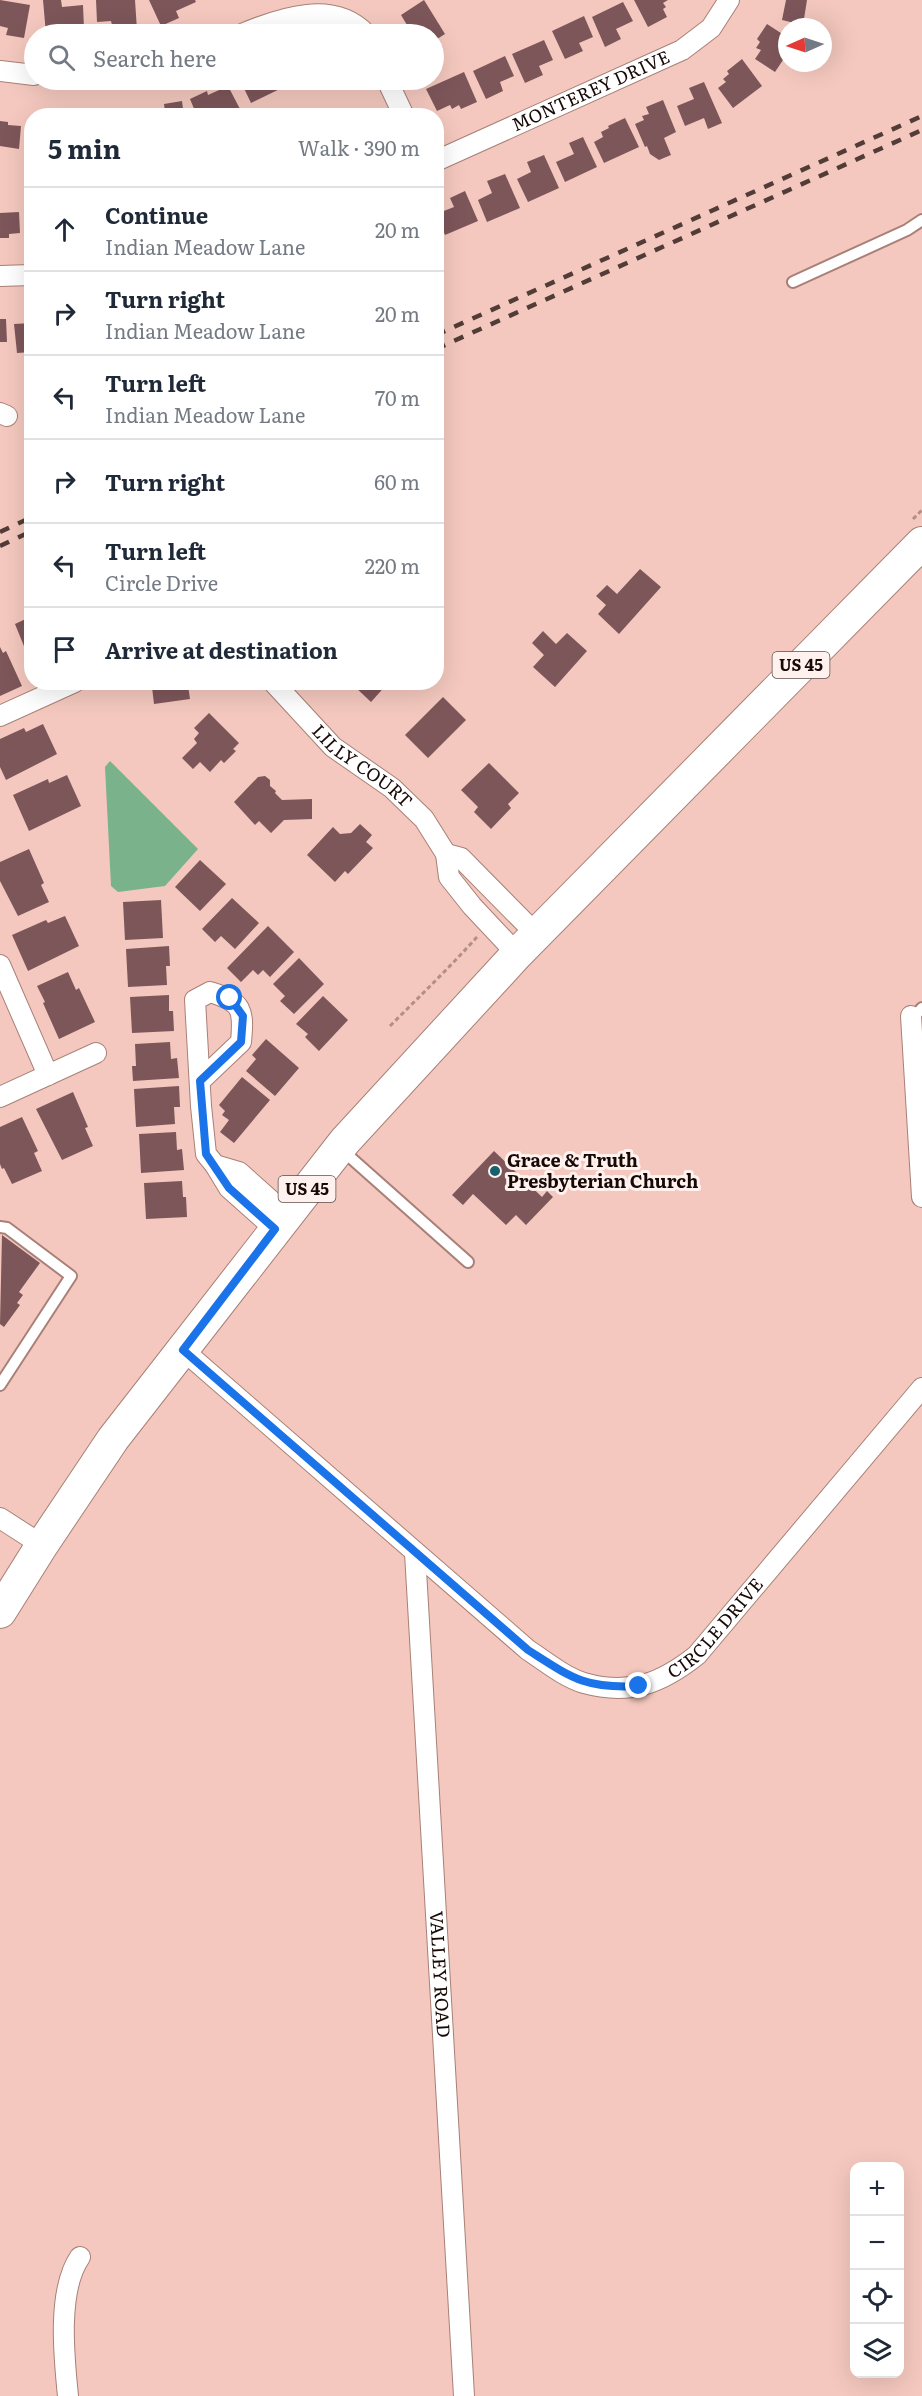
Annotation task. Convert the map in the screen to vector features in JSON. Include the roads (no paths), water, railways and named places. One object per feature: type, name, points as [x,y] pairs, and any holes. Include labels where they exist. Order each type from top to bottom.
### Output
[{"type":"main road","name":"US 45","points":[[0,1612],[113,1439],[340,1148],[527,944],[922,543]]},
{"type":"street","name":"MONTEREY DRIVE","points":[[444,157],[682,50],[711,28],[729,0]]},
{"type":"street","points":[[265,24],[299,9],[328,7],[342,12],[357,24]]},
{"type":"street","points":[[0,71],[24,74]]},
{"type":"street","points":[[392,90],[400,108]]},
{"type":"street","points":[[0,276],[24,275]]},
{"type":"street","points":[[0,716],[57,690]]},
{"type":"street","name":"LILLY COURT","points":[[280,690],[333,747],[392,788],[424,819],[446,854],[449,878],[488,924],[527,944]]},
{"type":"street","name":"LILLY COURT","points":[[446,854],[461,858],[527,944]]},
{"type":"street","points":[[0,965],[48,1075]]},
{"type":"street","points":[[915,1014],[922,1197]]},
{"type":"street","points":[[0,1097],[96,1053]]},
{"type":"street","points":[[200,1081],[206,1154],[229,1188],[281,1222]]},
{"type":"street","name":"CIRCLE DRIVE","points":[[183,1350],[528,1650],[583,1683],[612,1688],[655,1682],[674,1673],[697,1655],[922,1388]]},
{"type":"street","points":[[0,1518],[42,1545]]},
{"type":"street","name":"VALLEY ROAD","points":[[416,1553],[464,2396]]},
{"type":"street","points":[[68,2396],[64,2311],[67,2284],[72,2268],[80,2257]]},
{"type":"lane","points":[[793,282],[907,230],[922,220]]},
{"type":"lane","points":[[340,1148],[468,1262]]},
{"type":"lane","points":[[0,1227],[7,1228],[71,1276],[0,1385]]},
{"type":"railway","points":[[444,331],[922,116]]},
{"type":"railway","points":[[444,345],[922,130]]},
{"type":"railway","points":[[0,532],[24,521]]},
{"type":"railway","points":[[0,546],[24,535]]},
{"type":"place","name":"Grace & Truth Presbyterian Church","points":[[495,1171]]}]
